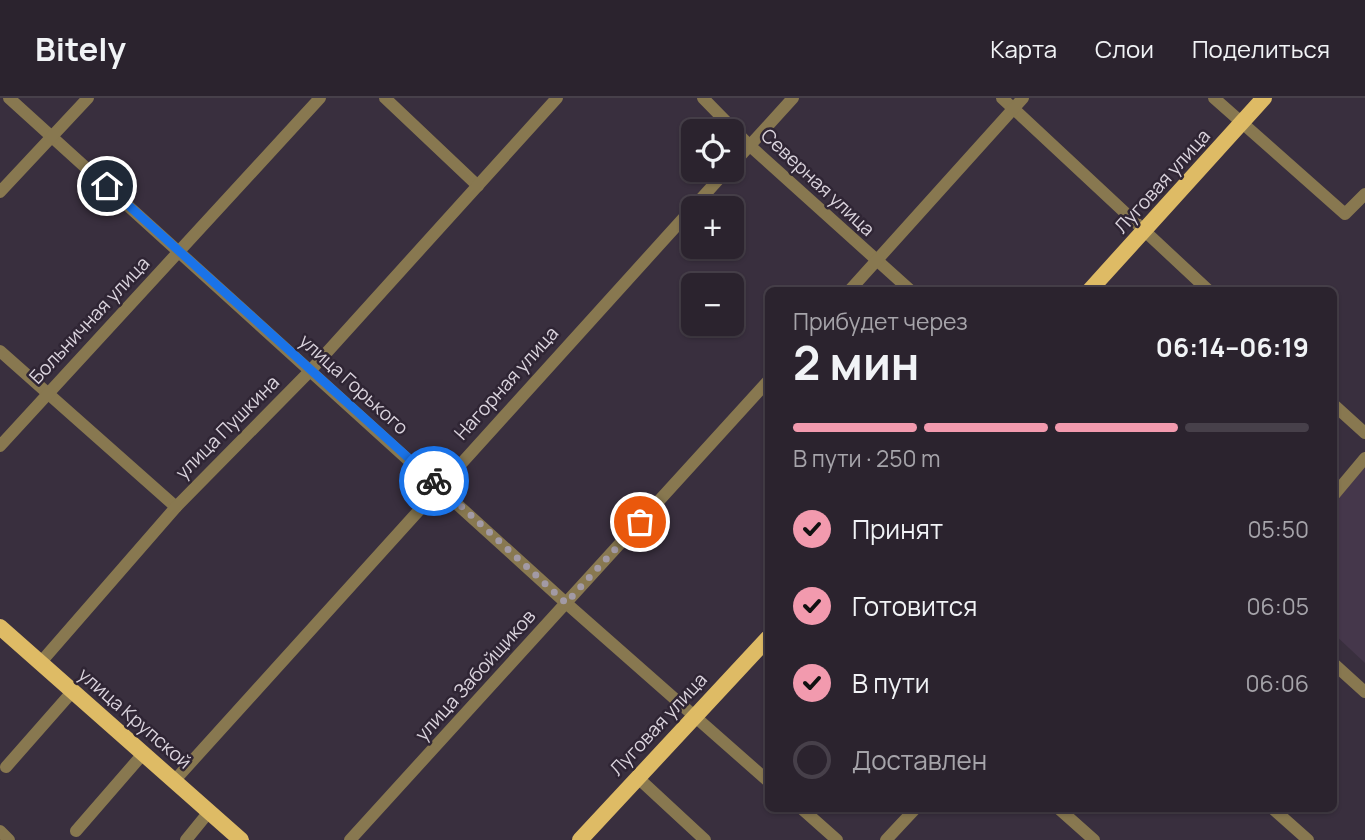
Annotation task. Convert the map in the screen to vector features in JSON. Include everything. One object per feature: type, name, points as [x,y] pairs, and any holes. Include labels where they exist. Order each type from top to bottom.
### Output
[{"type":"main road","name":"Луговая улица","points":[[1093,287],[1264,98]]},
{"type":"main road","name":"улица Крупской","points":[[2,631],[41,662],[142,755],[175,780],[208,813],[241,840]]},
{"type":"main road","name":"Луговая улица","points":[[580,840],[765,641]]},
{"type":"street","name":"улица Горького","points":[[9,98],[566,603],[765,777]]},
{"type":"street","points":[[0,192],[89,98]]},
{"type":"street","name":"Больничная улица","points":[[0,446],[320,98]]},
{"type":"street","points":[[385,98],[478,186]]},
{"type":"street","name":"улица Пушкина","points":[[41,662],[176,507],[310,372],[557,98]]},
{"type":"street","name":"Северная улица","points":[[703,98],[749,145],[906,287]]},
{"type":"street","points":[[744,151],[793,98]]},
{"type":"street","points":[[1002,98],[1205,287]]},
{"type":"street","points":[[853,287],[1023,98]]},
{"type":"street","points":[[1214,98],[1345,214],[1365,194]]},
{"type":"street","name":"Нагорная улица","points":[[175,780],[716,182]]},
{"type":"street","points":[[0,351],[176,507]]},
{"type":"street","name":"улица Забойщиков","points":[[350,840],[765,384]]},
{"type":"street","points":[[1337,408],[1365,433]]},
{"type":"street","points":[[1337,491],[1365,458]]},
{"type":"street","points":[[1337,667],[1365,692]]},
{"type":"street","points":[[6,767],[72,692]]},
{"type":"street","points":[[76,831],[142,755]]},
{"type":"street","points":[[637,777],[705,840]]},
{"type":"street","points":[[805,812],[837,840]]},
{"type":"street","points":[[886,840],[912,812]]},
{"type":"street","points":[[1062,812],[1094,840]]},
{"type":"street","points":[[1276,812],[1308,840]]},
{"type":"street","points":[[186,840],[208,813]]},
{"type":"street","points":[[0,831],[9,840]]},
{"type":"shaded area","points":[[1365,466],[1365,663],[1337,637],[1337,498]]},
{"type":"way so far","points":[[434,481],[566,603],[640,522]]},
{"type":"route","points":[[107,186],[310,372],[434,481]]}]
